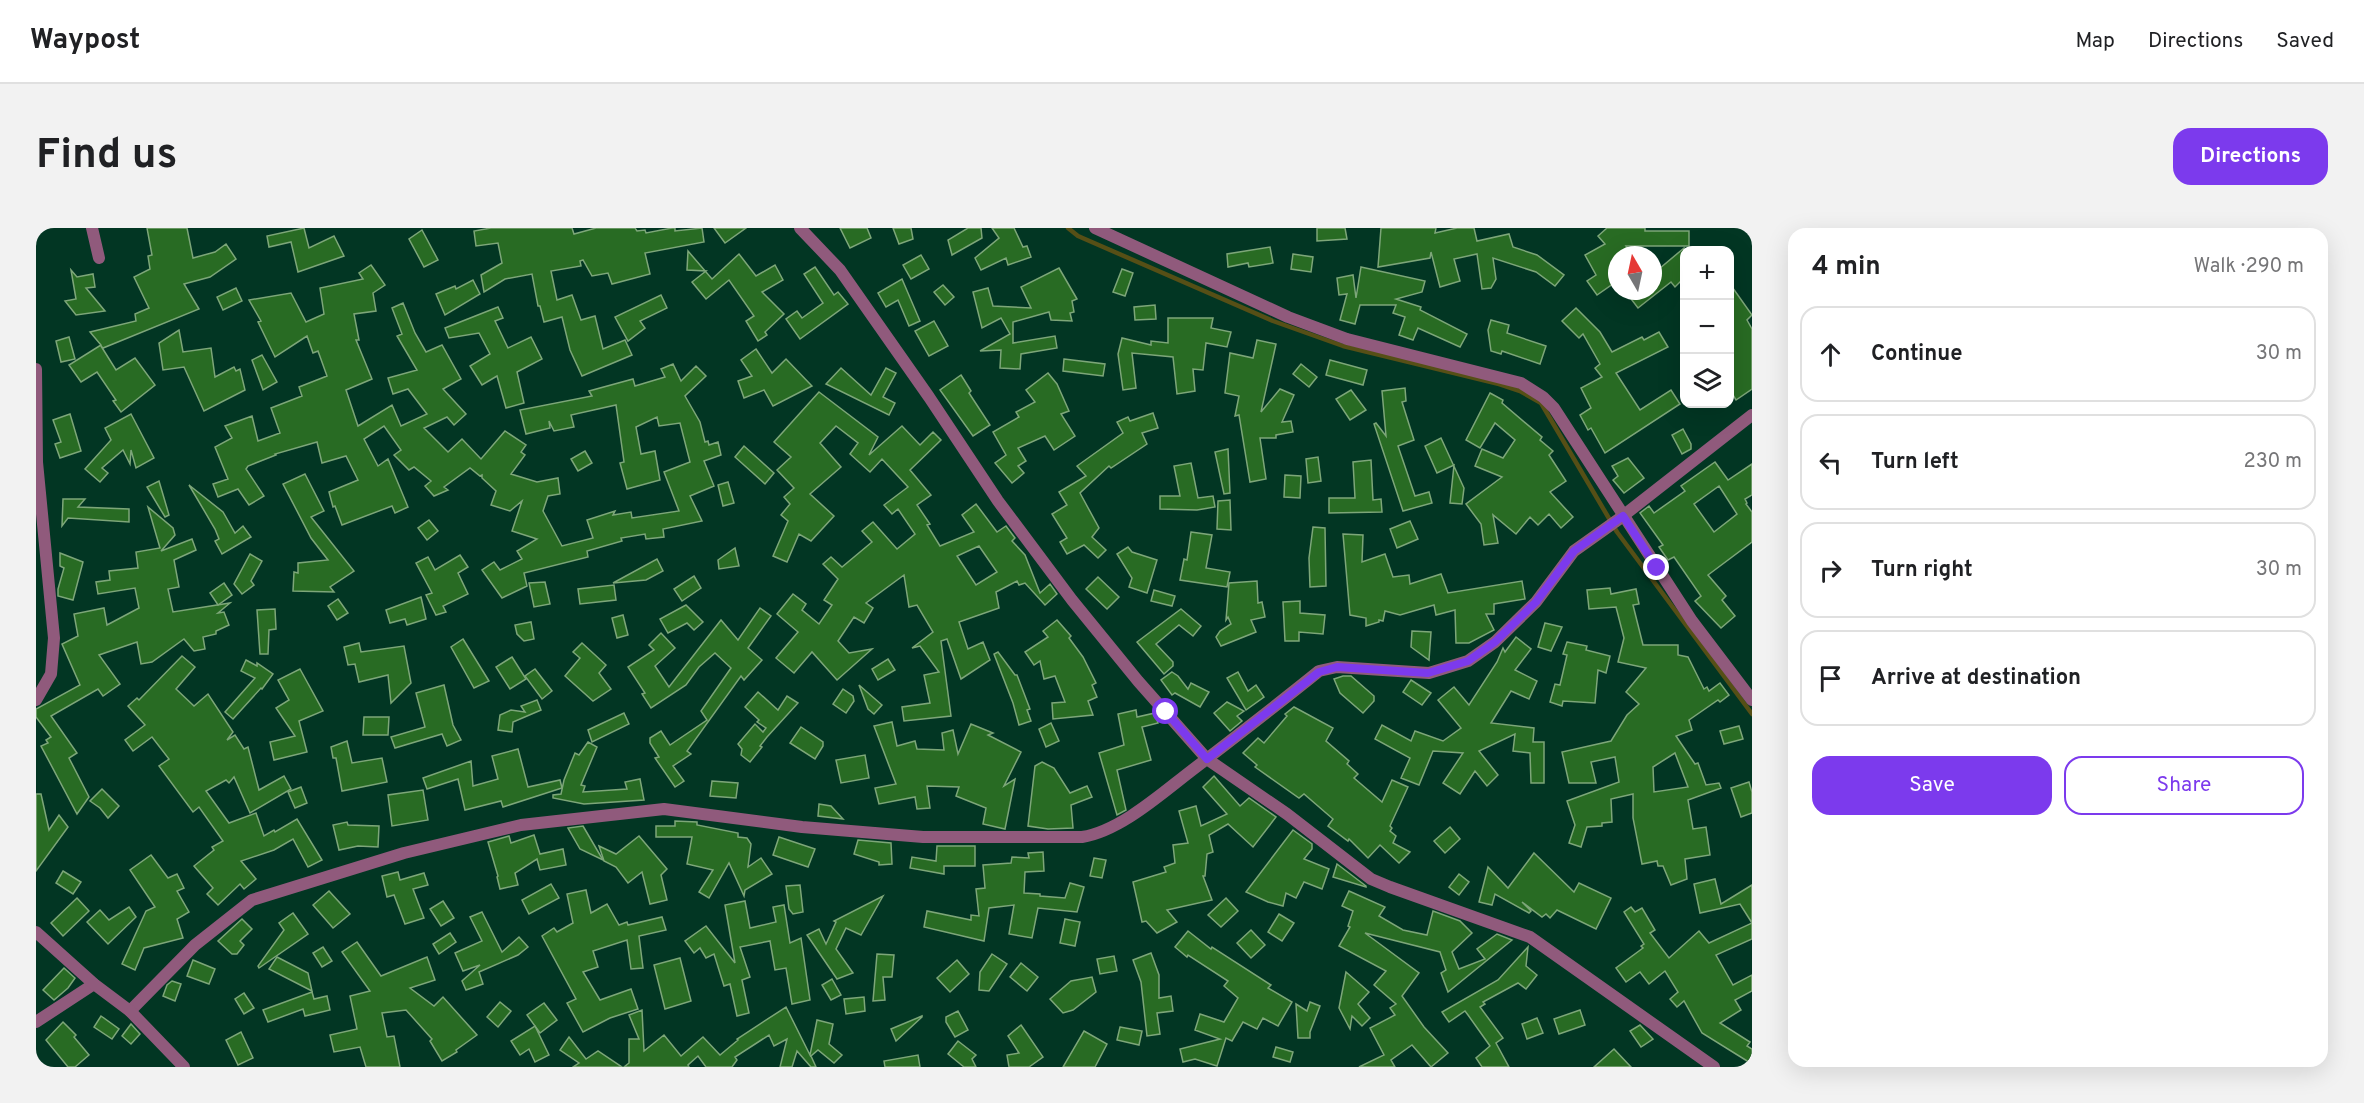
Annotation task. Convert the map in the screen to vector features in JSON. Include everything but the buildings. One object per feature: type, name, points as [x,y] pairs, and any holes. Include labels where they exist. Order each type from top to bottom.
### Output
[{"type":"street","points":[[92,228],[99,258]]},
{"type":"street","points":[[800,228],[840,270],[998,501],[1072,600],[1138,681],[1207,759],[1287,814],[1371,879],[1530,937],[1714,1067]]},
{"type":"street","points":[[1095,228],[1288,317],[1347,339],[1521,383],[1543,397],[1554,408],[1621,518],[1692,621],[1752,700]]},
{"type":"street","points":[[36,369],[37,462],[54,638],[51,674],[36,700]]},
{"type":"street","points":[[130,1011],[195,945],[252,900],[404,854],[513,826],[664,809],[802,827],[923,837],[1082,837],[1105,831],[1154,799],[1319,672],[1337,667],[1428,673],[1468,661],[1495,642],[1536,602],[1574,551],[1621,518],[1752,415]]},
{"type":"street","points":[[36,932],[94,984],[130,1011],[184,1067]]},
{"type":"street","points":[[36,1023],[94,984]]},
{"type":"waterway","points":[[1068,228],[1078,236],[1273,321],[1343,346],[1499,384],[1520,391],[1541,403],[1617,532],[1752,714]]},
{"type":"route","points":[[1166,712],[1207,759],[1319,672],[1328,668],[1428,673],[1468,661],[1495,642],[1536,602],[1574,551],[1623,516],[1657,568]]}]
